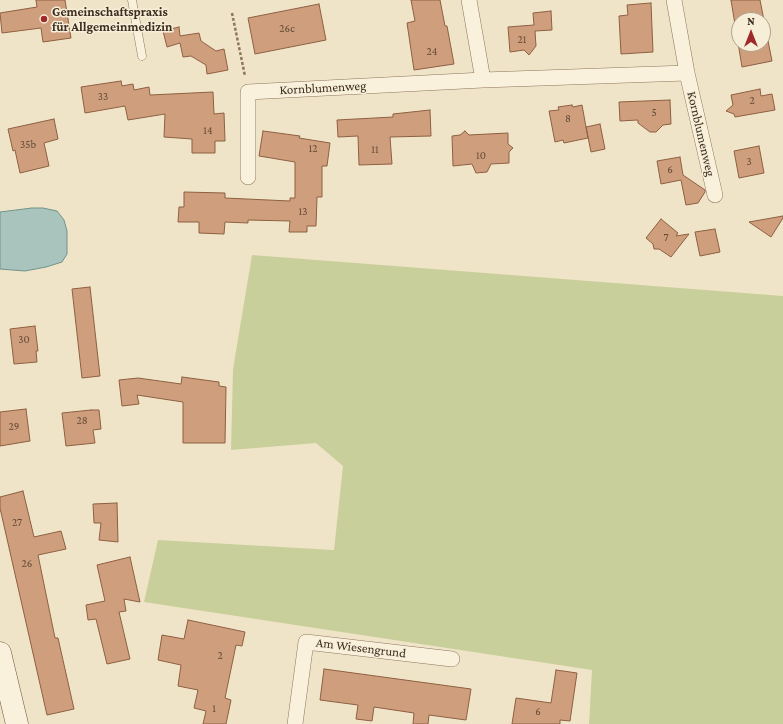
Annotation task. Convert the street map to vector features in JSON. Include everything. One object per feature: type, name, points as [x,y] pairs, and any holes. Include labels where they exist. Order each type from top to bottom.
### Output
[{"type":"street","points":[[469,0],[483,80]]},
{"type":"street","name":"Kornblumenweg","points":[[674,0],[687,74],[716,195]]},
{"type":"street","name":"Kornblumenweg","points":[[248,92],[483,80],[687,74]]},
{"type":"street","points":[[248,92],[248,177]]},
{"type":"street","name":"Am Wiesengrund","points":[[295,724],[306,642],[452,659]]},
{"type":"street","points":[[0,653],[16,724]]},
{"type":"lane","points":[[132,0],[142,56]]},
{"type":"path","points":[[232,13],[248,92]]},
{"type":"green space","points":[[252,255],[783,296],[783,724],[589,724],[592,670],[144,602],[158,540],[334,550],[343,466],[316,443],[231,450],[233,369]]},
{"type":"water","points":[[43,208],[57,211],[64,220],[67,231],[67,254],[62,262],[46,267],[25,271],[0,269],[0,212]]},
{"type":"building","name":"Gemeinschaftspraxis für Allgemeinmedizin","points":[[36,0],[65,0],[71,38],[43,42],[41,28],[2,33],[0,13],[37,7]]},
{"type":"building","points":[[411,0],[440,0],[445,26],[447,26],[454,64],[414,70],[407,23],[415,21]]},
{"type":"building","points":[[731,0],[760,0],[762,12],[733,12]]},
{"type":"building","points":[[651,3],[653,52],[621,54],[619,16],[628,15],[627,5]]},
{"type":"building","points":[[319,4],[326,40],[255,54],[248,18]]},
{"type":"building","points":[[551,11],[552,30],[535,31],[536,46],[529,55],[524,50],[510,52],[508,27],[534,25],[533,13]]},
{"type":"building","points":[[179,27],[180,36],[199,33],[201,41],[216,51],[224,49],[228,70],[207,74],[206,65],[191,56],[183,57],[180,43],[167,47],[163,31]]},
{"type":"building","points":[[740,52],[770,52],[772,61],[742,67]]},
{"type":"building","points":[[121,81],[122,86],[133,84],[134,90],[149,87],[150,95],[213,92],[214,114],[224,113],[225,141],[215,141],[215,153],[192,153],[192,139],[164,137],[165,114],[128,120],[125,106],[85,113],[81,87]]},
{"type":"building","points":[[760,89],[761,96],[772,94],[775,110],[735,117],[734,114],[726,111],[733,105],[731,95]]},
{"type":"building","points":[[670,100],[671,124],[663,125],[656,132],[650,132],[638,123],[638,120],[620,121],[619,102]]},
{"type":"building","points":[[572,105],[573,107],[582,105],[588,138],[564,143],[563,140],[555,142],[549,111],[559,110],[558,107]]},
{"type":"building","points":[[430,110],[431,136],[390,137],[392,164],[359,165],[358,136],[338,137],[337,120],[393,117],[393,114]]},
{"type":"building","points":[[54,119],[58,139],[44,143],[49,166],[20,173],[15,150],[13,151],[8,129]]},
{"type":"building","points":[[600,124],[605,149],[591,152],[586,127]]},
{"type":"building","points":[[263,131],[300,136],[299,138],[330,143],[327,166],[322,166],[322,197],[317,197],[316,226],[307,226],[307,232],[289,232],[290,221],[248,220],[248,223],[225,222],[224,234],[199,233],[199,222],[178,222],[179,207],[184,207],[184,192],[225,193],[225,198],[290,201],[290,198],[295,198],[295,162],[259,156]]},
{"type":"building","points":[[465,131],[469,135],[508,133],[508,144],[513,148],[509,152],[509,163],[491,164],[487,172],[476,173],[472,164],[453,166],[452,136],[460,135]]},
{"type":"building","points":[[759,146],[764,173],[739,178],[734,151]]},
{"type":"building","points":[[680,157],[683,175],[705,190],[698,203],[686,205],[681,180],[661,184],[657,161]]},
{"type":"building","points":[[783,216],[771,237],[749,222]]},
{"type":"building","points":[[661,219],[678,233],[676,236],[689,234],[671,257],[659,249],[654,249],[653,244],[646,238]]},
{"type":"building","points":[[715,229],[720,252],[700,256],[695,232]]},
{"type":"building","points":[[90,287],[100,376],[82,378],[72,289]]},
{"type":"building","points":[[35,326],[38,351],[36,351],[37,362],[14,364],[10,329]]},
{"type":"building","points":[[182,377],[219,382],[219,386],[226,387],[225,443],[183,443],[183,402],[137,395],[139,404],[122,406],[119,380],[138,378],[181,384]]},
{"type":"building","points":[[26,409],[30,441],[0,446],[0,412]]},
{"type":"building","points":[[99,410],[101,429],[93,430],[95,443],[66,446],[62,413]]},
{"type":"building","points":[[23,491],[34,537],[61,531],[66,549],[38,555],[55,638],[58,638],[74,709],[47,715],[0,508],[0,497]]},
{"type":"building","points":[[117,503],[118,542],[99,540],[101,523],[94,523],[93,504]]},
{"type":"building","points":[[130,557],[140,602],[124,599],[126,611],[119,612],[130,659],[107,664],[96,619],[88,620],[86,605],[105,601],[97,565]]},
{"type":"building","points":[[188,620],[245,632],[242,646],[236,645],[225,698],[231,700],[226,724],[203,724],[206,711],[194,708],[198,690],[178,686],[181,665],[158,660],[162,635],[184,639]]},
{"type":"building","points":[[324,669],[471,689],[466,720],[429,715],[428,724],[413,724],[414,713],[374,707],[372,721],[356,719],[358,705],[320,700]]},
{"type":"building","points":[[556,670],[577,673],[570,721],[560,720],[560,724],[512,724],[516,698],[551,703]]},
{"type":"place","name":"Gemeinschaftspraxis für Allgemeinmedizin","points":[[44,19]]}]
